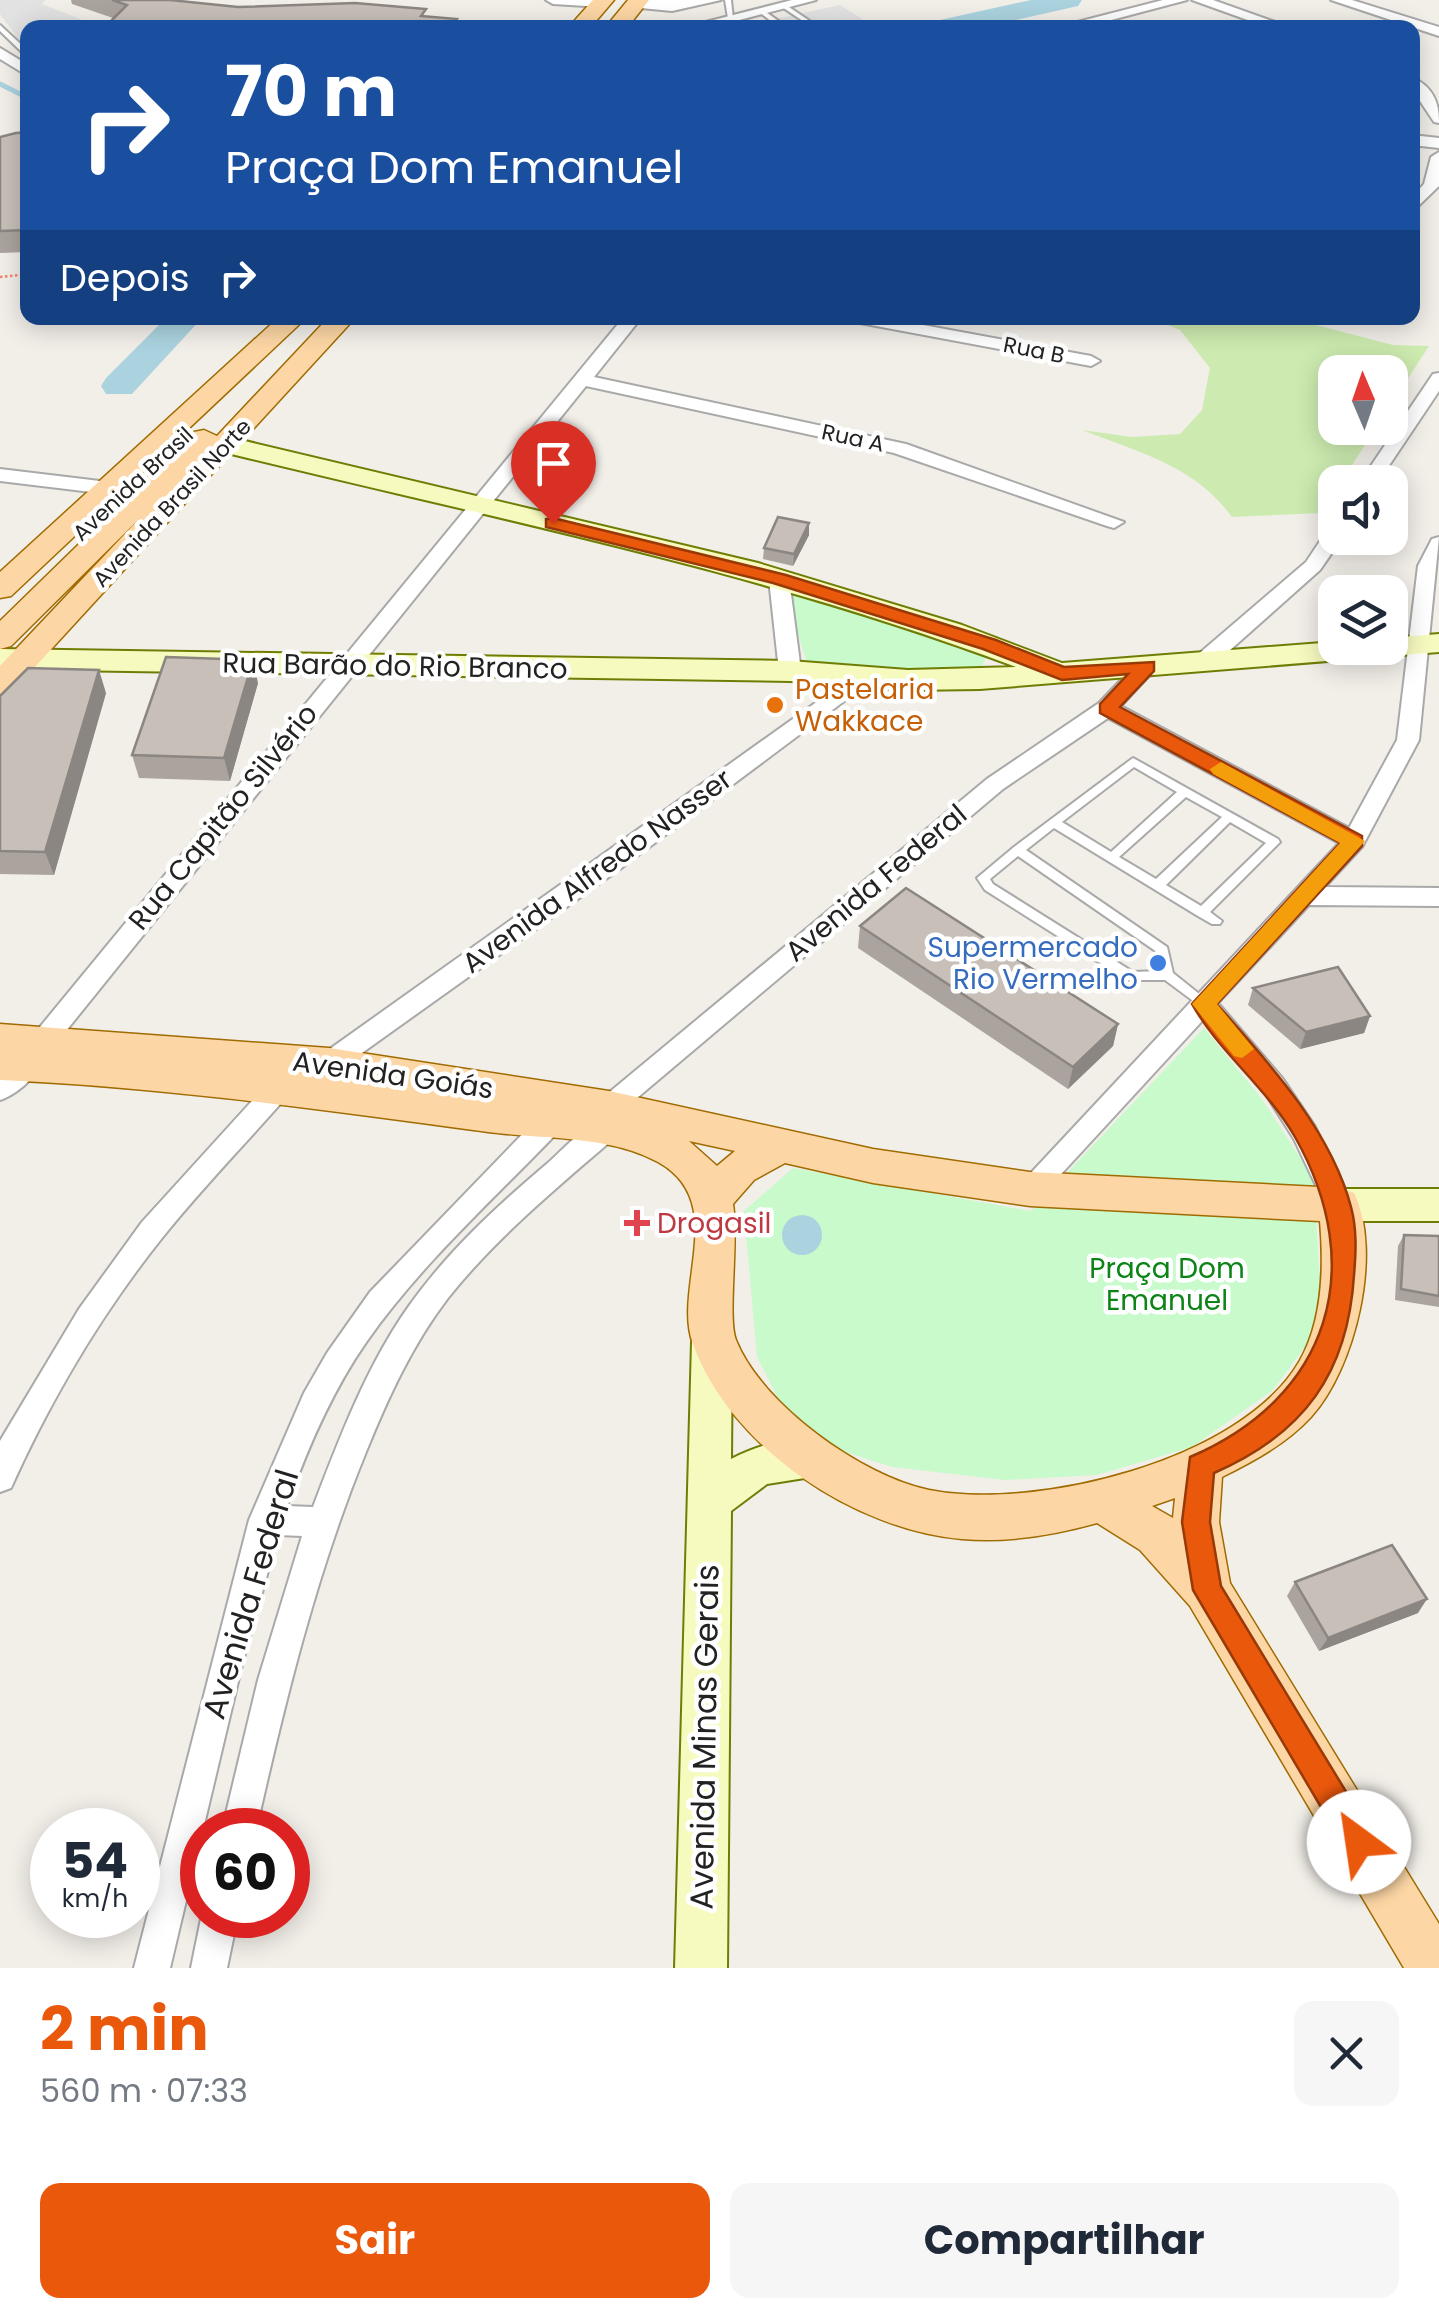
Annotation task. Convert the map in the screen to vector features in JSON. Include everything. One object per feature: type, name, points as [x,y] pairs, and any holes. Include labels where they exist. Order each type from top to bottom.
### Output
[{"type":"main road","points":[[585,20],[603,1]]},
{"type":"main road","points":[[622,20],[640,1]]},
{"type":"main road","name":"Avenida Brasil Norte","points":[[0,589],[286,325]]},
{"type":"main road","name":"Avenida Brasil Norte","points":[[0,686],[12,659],[228,445],[335,325]]},
{"type":"main road","name":"Avenida Brasil","points":[[0,639],[168,461],[260,351]]},
{"type":"main road","name":"Avenida Brasil","points":[[0,613],[48,562],[168,461],[265,384],[296,366]]},
{"type":"main road","points":[[228,445],[779,579],[990,645],[1062,674]]},
{"type":"main road","name":"Rua Barão do Rio Branco","points":[[12,659],[790,671],[908,680],[1062,674],[1409,646]]},
{"type":"main road","name":"Avenida Goiás","points":[[14,1060],[329,1064],[606,1120],[780,1146]]},
{"type":"main road","name":"Avenida Goiás","points":[[14,1060],[281,1086],[548,1124],[606,1120],[682,1156],[702,1176],[714,1197]]},
{"type":"main road","points":[[714,1197],[740,1168],[780,1146],[873,1166],[1030,1189],[1338,1205],[1439,1206]]},
{"type":"main road","name":"Avenida Minas Gerais","points":[[701,1968],[714,1197]]},
{"type":"main road","points":[[712,1342],[754,1403],[815,1460],[880,1498],[961,1517],[1032,1512],[1099,1499],[1238,1450],[1287,1412],[1316,1374],[1338,1324],[1344,1241],[1338,1205]]},
{"type":"main road","points":[[706,1507],[749,1470],[792,1458],[815,1460]]},
{"type":"main road","points":[[1200,1466],[1196,1522],[1207,1590]]},
{"type":"main road","points":[[1099,1499],[1157,1534],[1207,1590],[1435,1968]]},
{"type":"street","points":[[553,0],[603,1]]},
{"type":"street","points":[[640,1],[672,8],[714,0]]},
{"type":"street","points":[[722,20],[809,0]]},
{"type":"street","points":[[1095,20],[1180,0]]},
{"type":"street","points":[[1199,0],[1260,20]]},
{"type":"street","points":[[1338,0],[1399,12]]},
{"type":"street","points":[[1365,0],[1415,20]]},
{"type":"street","points":[[672,8],[675,20]]},
{"type":"street","points":[[1420,88],[1439,119]]},
{"type":"street","points":[[1420,198],[1432,185],[1439,156]]},
{"type":"street","name":"Rua Capitão Silvério","points":[[14,1060],[585,380],[627,325]]},
{"type":"street","name":"Rua B","points":[[898,325],[1091,361]]},
{"type":"street","points":[[1380,465],[1439,378]]},
{"type":"street","name":"Rua A","points":[[585,380],[899,448],[1114,522]]},
{"type":"street","points":[[0,475],[108,488]]},
{"type":"street","points":[[1030,1189],[1354,841],[1408,740],[1409,646],[1428,566],[1439,543]]},
{"type":"street","points":[[1203,662],[1320,555]]},
{"type":"street","points":[[779,579],[790,671]]},
{"type":"street","name":"Avenida Federal","points":[[244,1808],[268,1697],[319,1522],[383,1376],[420,1313],[606,1120],[995,784],[1107,708],[1147,666]]},
{"type":"street","name":"Avenida Alfredo Nasser","points":[[329,1064],[616,860],[862,676]]},
{"type":"street","points":[[1107,708],[1354,841]]},
{"type":"street","points":[[1302,896],[1439,897]]},
{"type":"street","points":[[1204,1004],[1274,1086],[1305,1133],[1338,1205]]},
{"type":"street","points":[[0,1478],[7,1457],[89,1318],[152,1230],[281,1086]]},
{"type":"street","name":"Avenida Federal","points":[[152,1968],[265,1520],[338,1360],[392,1291],[548,1124]]},
{"type":"street","points":[[265,1520],[319,1522]]},
{"type":"street","points":[[209,1968],[215,1938]]},
{"type":"lane","points":[[728,0],[731,18]]},
{"type":"lane","points":[[784,6],[805,20]]},
{"type":"lane","points":[[761,11],[774,20]]},
{"type":"lane","points":[[0,27],[20,48]]},
{"type":"lane","points":[[1167,974],[1132,977],[989,887],[983,878],[1133,762],[1275,844],[1202,913]]},
{"type":"lane","points":[[1111,858],[1185,791]]},
{"type":"lane","points":[[1158,886],[1229,816]]},
{"type":"lane","points":[[1054,823],[1216,922]]},
{"type":"lane","points":[[1018,850],[1163,950],[1167,974],[1204,1004]]},
{"type":"green space","points":[[1168,325],[1316,325],[1393,345],[1429,346],[1408,378],[1408,355],[1318,355],[1318,445],[1365,445],[1352,465],[1318,465],[1318,513],[1232,517],[1217,499],[1183,473],[1082,430],[1132,437],[1180,434],[1202,410],[1210,368],[1180,330]]},
{"type":"green space","points":[[782,584],[990,647],[978,677],[808,666]]},
{"type":"green space","name":"Praça Dom Emanuel","points":[[1204,1028],[1262,1099],[1314,1179],[1322,1324],[1273,1390],[1192,1447],[1097,1475],[1005,1480],[892,1467],[836,1449],[781,1404],[757,1357],[744,1211],[793,1168],[1031,1211]]},
{"type":"shaded area","points":[[0,0],[45,0],[42,4],[82,20],[20,20],[20,41],[0,14]]},
{"type":"shaded area","points":[[840,5],[864,20],[772,20]]},
{"type":"water","points":[[802,1215],[816,1221],[822,1235],[816,1249],[802,1255],[788,1249],[782,1235],[788,1221]]},
{"type":"building","points":[[112,0],[170,0],[238,7],[355,3],[426,9],[421,16],[457,19],[112,20],[127,5]]},
{"type":"building","points":[[20,133],[20,230],[0,231],[0,137]]},
{"type":"building","points":[[778,517],[809,523],[794,554],[764,548]]},
{"type":"building","points":[[166,657],[253,660],[224,758],[132,755]]},
{"type":"building","points":[[28,668],[99,670],[45,852],[0,851],[0,696]]},
{"type":"building","points":[[906,888],[1118,1024],[1073,1067],[860,926]]},
{"type":"building","points":[[1338,967],[1370,1016],[1306,1032],[1253,988]]},
{"type":"building","points":[[1404,1235],[1439,1236],[1439,1296],[1401,1289]]},
{"type":"building","points":[[1392,1545],[1427,1599],[1328,1638],[1295,1582]]},
{"type":"waterway","points":[[977,20],[1068,0]]},
{"type":"waterway","points":[[0,84],[20,94]]},
{"type":"waterway","points":[[119,386],[178,325]]},
{"type":"slow traffic","points":[[1221,769],[1354,841],[1204,1004],[1242,1049]]},
{"type":"place","name":"Pastelaria Wakkace","points":[[775,705]]},
{"type":"place","name":"Supermercado Rio Vermelho","points":[[1158,963]]},
{"type":"place","name":"Drogasil","points":[[637,1223]]},
{"type":"route","points":[[553,523],[779,579],[990,645],[1062,674],[1147,666],[1107,708],[1354,841],[1204,1004],[1274,1086],[1305,1133],[1338,1205],[1344,1241],[1338,1324],[1316,1374],[1287,1412],[1238,1450],[1200,1466],[1196,1522],[1207,1590],[1359,1842]]}]
